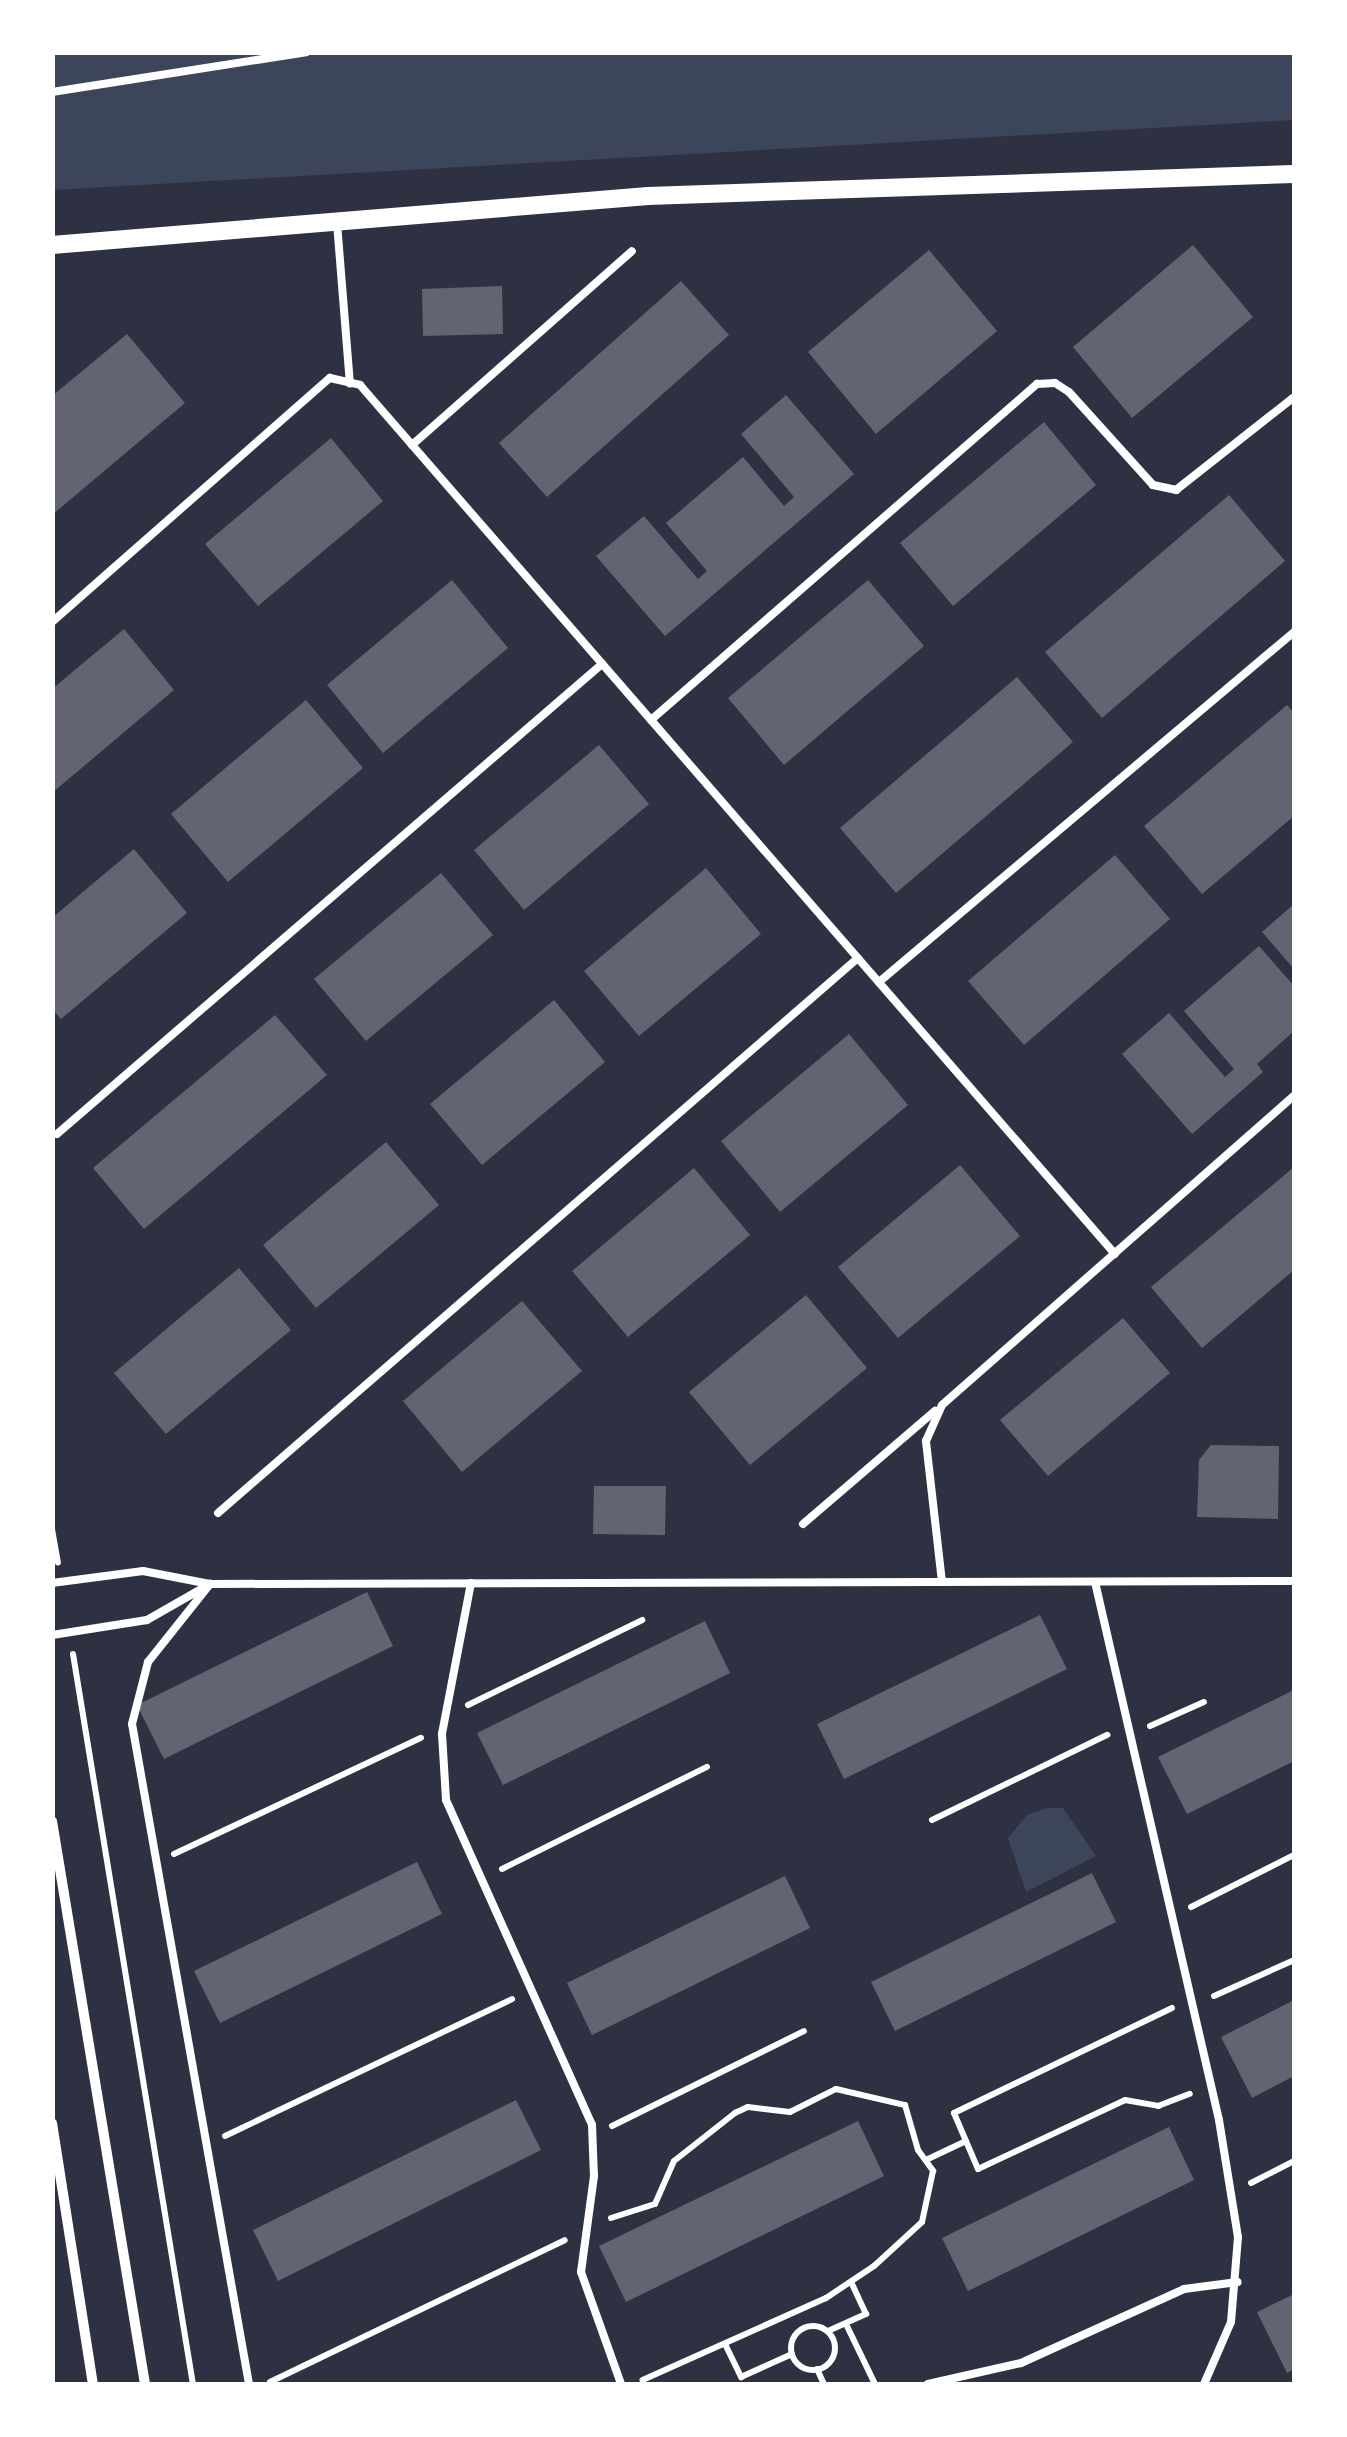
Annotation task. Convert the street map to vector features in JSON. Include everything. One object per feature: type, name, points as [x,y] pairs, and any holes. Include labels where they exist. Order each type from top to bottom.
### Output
[{"type":"street","points":[[52,245],[648,196],[1294,174]]},
{"type":"street","points":[[52,1821],[145,2384]]},
{"type":"street","points":[[52,2122],[92,2384]]},
{"type":"lane","points":[[52,92],[306,52]]},
{"type":"lane","points":[[337,222],[350,383]]},
{"type":"lane","points":[[412,446],[632,251]]},
{"type":"lane","points":[[52,622],[330,378],[360,385],[1115,1254]]},
{"type":"lane","points":[[651,720],[1037,384],[1055,382],[1069,392],[1153,485],[1176,490],[1294,396]]},
{"type":"lane","points":[[879,982],[1294,632]]},
{"type":"lane","points":[[57,1134],[602,664]]},
{"type":"lane","points":[[218,1513],[858,958]]},
{"type":"lane","points":[[804,1524],[1294,1096]]},
{"type":"lane","points":[[942,1405],[926,1441],[942,1582]]},
{"type":"lane","points":[[57,1582],[143,1570],[210,1584],[1294,1581]]},
{"type":"lane","points":[[1095,1582],[1211,2086],[1230,2186],[1238,2282],[1231,2322],[1204,2384]]},
{"type":"lane","points":[[471,1583],[442,1734],[446,1800],[593,2135],[581,2272],[621,2384]]},
{"type":"lane","points":[[52,1635],[147,1620],[210,1584]]},
{"type":"lane","points":[[210,1584],[148,1662],[134,1694],[132,1724],[248,2384]]},
{"type":"lane","points":[[928,2384],[1021,2363],[1184,2289],[1238,2282]]},
{"type":"path","points":[[52,1529],[57,1582]]},
{"type":"path","points":[[446,1716],[642,1620]]},
{"type":"path","points":[[70,1632],[192,2384]]},
{"type":"path","points":[[1129,1736],[1204,1702]]},
{"type":"path","points":[[932,1820],[1126,1725]]},
{"type":"path","points":[[158,1862],[419,1738],[442,1734]]},
{"type":"path","points":[[481,1879],[707,1767]]},
{"type":"path","points":[[1170,1912],[1201,1903],[1294,1855]]},
{"type":"path","points":[[1211,2086],[1158,2106],[1125,2100],[978,2169],[954,2113],[1192,2002],[1294,1960]]},
{"type":"path","points":[[206,2142],[531,1990]]},
{"type":"path","points":[[593,2135],[804,2031]]},
{"type":"path","points":[[264,2384],[585,2228],[655,2204],[674,2161],[735,2112],[748,2107],[790,2112],[836,2089],[904,2104],[918,2150],[933,2171],[922,2222],[851,2282],[634,2384]]},
{"type":"path","points":[[928,2159],[966,2141]]},
{"type":"path","points":[[1230,2186],[1294,2161]]},
{"type":"path","points":[[726,2344],[741,2377],[792,2354],[800,2329],[828,2332],[866,2314],[851,2282]]},
{"type":"path","points":[[846,2324],[875,2384]]},
{"type":"path","points":[[817,2369],[834,2352],[828,2332]]},
{"type":"path","points":[[792,2354],[800,2366],[817,2369]]},
{"type":"path","points":[[817,2369],[824,2384]]},
{"type":"shaded area","points":[[53,53],[1294,53],[1294,120],[53,190]]},
{"type":"shaded area","points":[[1047,1808],[1063,1808],[1096,1856],[1026,1892],[1008,1838],[1027,1815]]},
{"type":"building","points":[[1193,245],[1253,317],[1132,418],[1073,347]]},
{"type":"building","points":[[929,250],[997,331],[876,434],[808,352]]},
{"type":"building","points":[[681,281],[729,335],[547,497],[499,443]]},
{"type":"building","points":[[502,286],[503,334],[423,336],[422,289]]},
{"type":"building","points":[[127,334],[185,403],[52,515],[52,396]]},
{"type":"building","points":[[786,395],[854,474],[665,636],[596,556],[644,516],[698,579],[707,571],[666,523],[743,457],[784,506],[794,497],[741,434]]},
{"type":"building","points":[[1044,422],[1096,485],[953,606],[900,543]]},
{"type":"building","points":[[331,438],[383,501],[258,606],[205,544]]},
{"type":"building","points":[[1229,495],[1285,561],[1102,718],[1045,652]]},
{"type":"building","points":[[452,580],[508,648],[383,753],[327,685]]},
{"type":"building","points":[[868,580],[924,646],[784,765],[728,698]]},
{"type":"building","points":[[124,629],[174,690],[52,793],[52,689]]},
{"type":"building","points":[[1017,677],[1073,742],[896,893],[840,828]]},
{"type":"building","points":[[306,700],[363,768],[228,882],[171,814]]},
{"type":"building","points":[[1287,705],[1294,713],[1294,816],[1202,894],[1144,826]]},
{"type":"building","points":[[599,745],[649,804],[524,910],[474,850]]},
{"type":"building","points":[[134,849],[187,913],[61,1019],[52,1009],[52,918]]},
{"type":"building","points":[[1115,855],[1170,919],[1024,1045],[968,981]]},
{"type":"building","points":[[706,868],[761,934],[639,1036],[584,971]]},
{"type":"building","points":[[441,873],[493,935],[366,1041],[314,979]]},
{"type":"building","points":[[1294,904],[1294,969],[1262,932]]},
{"type":"building","points":[[1259,946],[1294,986],[1294,1031],[1257,1064],[1263,1072],[1192,1134],[1122,1054],[1169,1013],[1225,1077],[1234,1069],[1184,1011]]},
{"type":"building","points":[[554,1000],[605,1062],[482,1165],[430,1104]]},
{"type":"building","points":[[275,1015],[327,1075],[144,1229],[93,1168]]},
{"type":"building","points":[[849,1034],[908,1105],[780,1212],[721,1141]]},
{"type":"building","points":[[386,1142],[439,1205],[316,1308],[263,1245]]},
{"type":"building","points":[[960,1165],[1020,1236],[898,1338],[838,1267]]},
{"type":"building","points":[[1294,1167],[1294,1270],[1202,1348],[1151,1287]]},
{"type":"building","points":[[694,1168],[750,1235],[628,1337],[572,1271]]},
{"type":"building","points":[[239,1268],[291,1330],[166,1434],[114,1373]]},
{"type":"building","points":[[806,1295],[867,1368],[750,1465],[689,1392]]},
{"type":"building","points":[[522,1301],[582,1371],[462,1472],[403,1401]]},
{"type":"building","points":[[1123,1318],[1170,1373],[1048,1476],[1000,1420]]},
{"type":"building","points":[[1211,1445],[1279,1446],[1278,1519],[1197,1517],[1199,1460]]},
{"type":"building","points":[[594,1486],[666,1486],[665,1535],[593,1534]]},
{"type":"building","points":[[367,1592],[393,1646],[164,1759],[137,1705]]},
{"type":"building","points":[[1040,1615],[1067,1669],[844,1779],[817,1724]]},
{"type":"building","points":[[705,1621],[730,1673],[503,1785],[477,1733]]},
{"type":"building","points":[[1294,1690],[1294,1761],[1187,1814],[1158,1757]]},
{"type":"building","points":[[417,1862],[442,1914],[220,2023],[194,1971]]},
{"type":"building","points":[[1092,1873],[1116,1922],[895,2031],[871,1982]]},
{"type":"building","points":[[785,1876],[810,1928],[592,2035],[567,1983]]},
{"type":"building","points":[[1294,2000],[1294,2076],[1252,2098],[1221,2037]]},
{"type":"building","points":[[516,2100],[541,2150],[278,2281],[253,2230]]},
{"type":"building","points":[[858,2121],[884,2176],[626,2302],[599,2246]]},
{"type":"building","points":[[1169,2127],[1194,2180],[968,2291],[942,2238]]},
{"type":"building","points":[[1294,2294],[1294,2369],[1287,2373],[1257,2312]]}]
